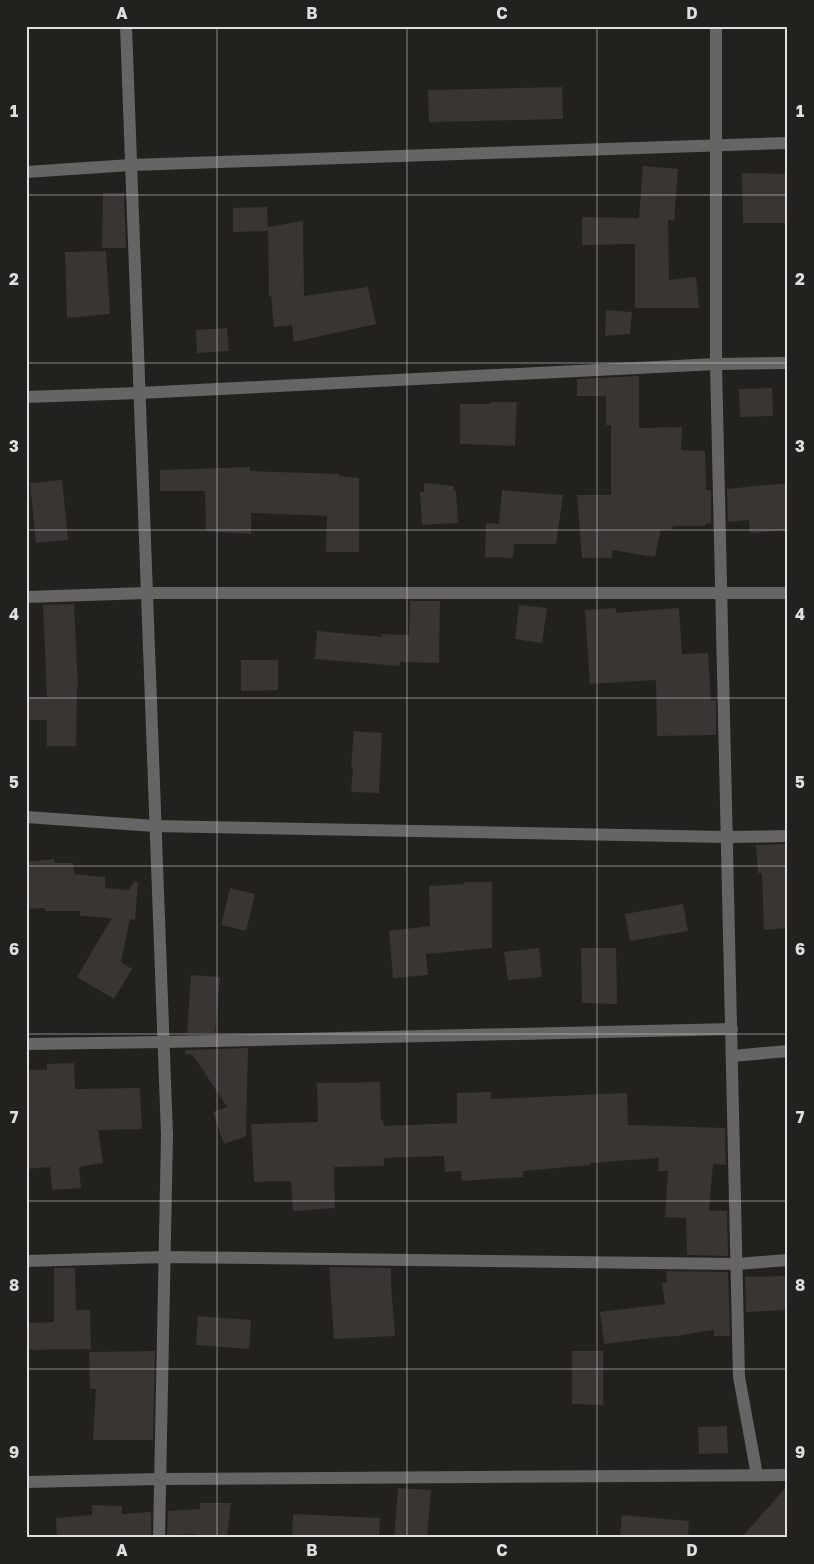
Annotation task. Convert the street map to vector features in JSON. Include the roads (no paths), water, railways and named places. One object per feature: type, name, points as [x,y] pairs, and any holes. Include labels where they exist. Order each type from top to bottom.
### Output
[{"type":"street","points":[[126,26],[167,1135],[159,1538]]},
{"type":"street","points":[[716,26],[716,364],[739,1377],[757,1475]]},
{"type":"street","points":[[26,172],[131,165],[716,147],[788,143]]},
{"type":"street","points":[[26,397],[716,364],[788,363]]},
{"type":"street","points":[[26,597],[146,593],[788,593]]},
{"type":"street","points":[[26,817],[155,826],[726,837],[788,836]]},
{"type":"street","points":[[26,1044],[732,1029]]},
{"type":"street","points":[[732,1056],[788,1051]]},
{"type":"street","points":[[26,1261],[164,1256],[737,1264],[788,1260]]},
{"type":"street","points":[[26,1482],[160,1479],[788,1475]]}]
